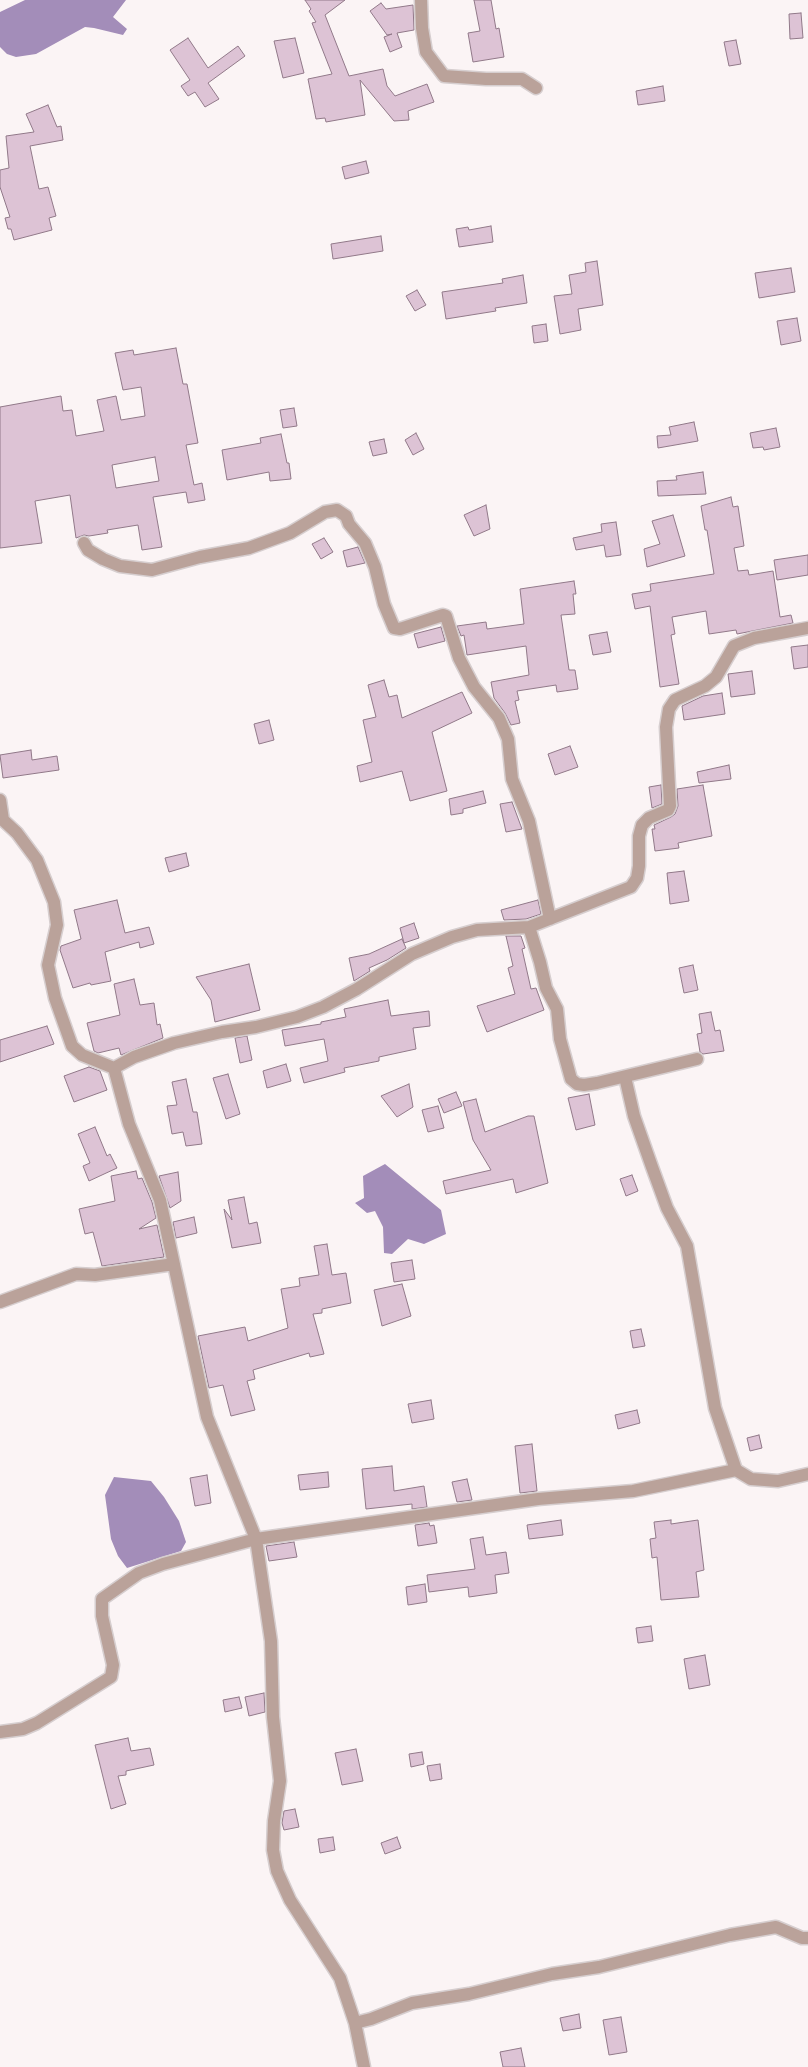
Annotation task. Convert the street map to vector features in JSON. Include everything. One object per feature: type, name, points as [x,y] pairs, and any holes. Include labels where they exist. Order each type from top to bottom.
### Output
[{"type":"street","points":[[421,0],[422,28],[426,52],[444,76],[522,79],[536,88]]},
{"type":"street","points":[[84,543],[88,550],[120,566],[152,570],[200,557],[250,548],[290,533],[325,512],[337,510],[346,516],[349,524],[365,543],[375,567],[384,604],[394,628],[400,629],[443,614],[446,616],[459,658],[474,687],[500,718],[508,739],[512,779],[529,821],[550,918]]},
{"type":"street","points":[[114,1068],[134,1057],[174,1043],[222,1032],[256,1027],[306,1014],[357,989],[412,954],[452,937],[477,930],[529,927],[630,887],[637,878],[639,836],[642,825],[649,818],[668,810],[670,806],[666,726],[669,709],[676,700],[705,686],[716,677],[734,646],[754,638],[808,628]]},
{"type":"street","points":[[0,800],[2,821],[16,834],[37,860],[54,902],[57,925],[48,965],[55,998],[72,1046],[82,1055],[114,1068]]},
{"type":"street","points":[[529,927],[546,988],[557,1009],[560,1039],[571,1079],[577,1084],[584,1086],[697,1058]]},
{"type":"street","points":[[114,1068],[129,1124],[146,1171],[160,1200],[207,1418],[256,1539],[271,1641],[273,1718],[280,1781],[274,1821],[273,1850],[277,1871],[290,1900],[340,1978],[355,2023],[364,2067]]},
{"type":"street","points":[[625,1077],[634,1116],[667,1208],[687,1246],[715,1408],[736,1470],[751,1480],[778,1481],[808,1474]]},
{"type":"street","points":[[0,1302],[76,1274],[95,1275],[174,1264]]},
{"type":"street","points":[[0,1732],[23,1729],[111,1677],[114,1664],[102,1616],[102,1600],[139,1574],[163,1564],[256,1539],[491,1505],[633,1491],[736,1470]]},
{"type":"street","points":[[355,2023],[371,2019],[412,2003],[469,1994],[552,1974],[599,1967],[730,1935],[776,1927],[802,1938],[808,1938]]},
{"type":"shaded area","points":[[25,0],[126,0],[113,17],[127,29],[123,35],[85,27],[36,54],[16,57],[7,54],[0,47],[0,12]]},
{"type":"shaded area","points":[[385,1164],[441,1210],[446,1234],[424,1244],[408,1239],[392,1254],[384,1253],[383,1227],[375,1211],[367,1213],[355,1203],[364,1198],[363,1176]]},
{"type":"shaded area","points":[[114,1477],[151,1481],[179,1521],[186,1542],[181,1551],[127,1568],[118,1556],[111,1539],[105,1495]]},
{"type":"building","points":[[305,0],[345,0],[325,15],[349,76],[383,69],[387,86],[395,96],[427,84],[434,102],[408,111],[409,120],[394,121],[360,80],[365,115],[326,122],[325,118],[316,119],[308,79],[332,74],[312,23],[316,22]]},
{"type":"building","points":[[474,0],[491,0],[496,29],[499,28],[504,57],[473,62],[468,33],[480,31]]},
{"type":"building","points":[[381,3],[386,9],[413,5],[414,30],[397,33],[402,47],[390,52],[384,37],[392,34],[387,35],[370,11]]},
{"type":"building","points":[[801,13],[803,38],[790,39],[789,14]]},
{"type":"building","points":[[188,38],[208,68],[238,46],[245,56],[208,83],[219,99],[205,107],[195,92],[188,96],[181,86],[190,80],[170,50]]},
{"type":"building","points":[[295,38],[304,73],[283,78],[274,41]]},
{"type":"building","points":[[736,40],[741,64],[729,66],[724,42]]},
{"type":"building","points":[[663,86],[665,101],[638,105],[636,91]]},
{"type":"building","points":[[48,105],[57,127],[61,126],[63,140],[30,146],[39,189],[48,187],[56,216],[49,218],[52,230],[14,240],[5,218],[10,217],[0,187],[0,170],[9,168],[6,136],[34,132],[26,114]]},
{"type":"building","points":[[366,161],[369,173],[345,179],[342,167]]},
{"type":"building","points":[[491,226],[493,242],[459,247],[456,229],[468,227],[469,230]]},
{"type":"building","points":[[381,236],[383,251],[333,259],[331,244]]},
{"type":"building","points":[[597,261],[603,305],[578,309],[581,330],[560,334],[554,296],[572,294],[569,275],[586,272],[585,263]]},
{"type":"building","points":[[791,268],[795,292],[759,298],[755,273]]},
{"type":"building","points":[[523,275],[527,303],[495,308],[496,311],[446,319],[442,292],[503,283],[502,279]]},
{"type":"building","points":[[417,290],[426,305],[415,311],[406,296]]},
{"type":"building","points":[[797,318],[801,341],[781,345],[777,321]]},
{"type":"building","points":[[546,324],[548,341],[534,343],[532,326]]},
{"type":"building","points":[[176,348],[183,384],[187,384],[198,443],[186,445],[194,485],[202,483],[205,500],[188,503],[186,492],[153,497],[162,547],[142,550],[138,525],[107,530],[108,533],[84,535],[76,538],[70,495],[35,501],[42,543],[0,548],[0,407],[61,396],[63,411],[72,410],[76,436],[104,431],[97,400],[116,396],[121,420],[145,416],[141,387],[123,390],[115,353],[133,350],[134,355]],"holes":[[[155,457],[159,481],[116,488],[112,465]]]},
{"type":"building","points":[[294,408],[297,426],[283,428],[280,410]]},
{"type":"building","points":[[694,422],[698,441],[658,448],[657,436],[671,435],[669,427]]},
{"type":"building","points":[[776,428],[780,447],[764,450],[763,447],[753,448],[750,433]]},
{"type":"building","points":[[416,433],[424,449],[413,455],[405,440]]},
{"type":"building","points":[[281,434],[287,463],[289,463],[291,479],[270,481],[269,472],[227,480],[222,450],[261,443],[260,438]]},
{"type":"building","points":[[384,439],[387,453],[373,456],[369,442]]},
{"type":"building","points":[[703,472],[706,494],[658,496],[657,481],[677,480],[676,476]]},
{"type":"building","points":[[731,497],[733,507],[738,506],[744,546],[734,548],[738,571],[748,570],[749,575],[773,571],[780,617],[791,615],[793,623],[737,634],[736,630],[709,634],[706,611],[672,617],[675,634],[671,635],[679,684],[660,687],[650,606],[635,609],[632,594],[651,591],[650,584],[714,574],[701,506]]},
{"type":"building","points":[[486,505],[490,529],[474,536],[464,515]]},
{"type":"building","points":[[673,515],[685,556],[647,567],[644,549],[660,544],[652,521]]},
{"type":"building","points":[[616,522],[621,555],[606,557],[604,545],[576,550],[573,538],[602,532],[601,524]]},
{"type":"building","points":[[324,538],[333,552],[321,559],[312,544]]},
{"type":"building","points":[[358,547],[365,563],[347,567],[343,551]]},
{"type":"building","points":[[808,555],[808,575],[777,580],[774,560]]},
{"type":"building","points":[[574,581],[576,594],[573,594],[575,614],[561,615],[569,670],[575,670],[578,689],[557,692],[556,685],[517,691],[519,700],[515,701],[520,723],[511,725],[494,698],[491,682],[529,675],[526,646],[467,655],[464,635],[461,636],[457,626],[486,622],[487,629],[524,624],[520,589]]},
{"type":"building","points":[[441,627],[445,641],[418,648],[414,634]]},
{"type":"building","points":[[607,632],[611,652],[593,655],[589,635]]},
{"type":"building","points":[[808,645],[808,667],[794,669],[791,647]]},
{"type":"building","points":[[752,671],[755,694],[731,697],[728,674]]},
{"type":"building","points":[[384,680],[389,697],[397,695],[402,718],[462,692],[472,713],[432,732],[447,791],[410,801],[402,771],[360,782],[357,766],[372,762],[363,720],[376,717],[368,685]]},
{"type":"building","points":[[722,693],[725,714],[684,720],[682,706],[703,696]]},
{"type":"building","points":[[269,720],[274,740],[259,744],[254,724]]},
{"type":"building","points":[[570,746],[578,767],[555,775],[548,754]]},
{"type":"building","points":[[31,750],[32,760],[57,756],[59,770],[3,778],[0,755]]},
{"type":"building","points":[[729,765],[731,779],[699,783],[697,772]]},
{"type":"building","points":[[661,785],[662,804],[652,808],[649,787]]},
{"type":"building","points":[[703,785],[712,836],[678,843],[679,848],[655,851],[652,829],[655,829],[654,825],[675,814],[678,806],[677,789]]},
{"type":"building","points":[[483,791],[486,803],[463,809],[463,813],[451,815],[449,799]]},
{"type":"building","points":[[512,802],[522,829],[506,832],[500,804]]},
{"type":"building","points":[[186,853],[189,866],[169,872],[165,858]]},
{"type":"building","points":[[684,871],[689,901],[670,904],[667,873]]},
{"type":"building","points":[[117,900],[125,933],[149,927],[154,944],[140,948],[139,942],[105,952],[111,981],[91,985],[90,983],[73,988],[60,950],[61,946],[81,939],[74,910]]},
{"type":"building","points":[[538,900],[541,914],[526,919],[504,920],[501,910]]},
{"type":"building","points":[[414,923],[419,938],[404,943],[400,928]]},
{"type":"building","points":[[506,936],[521,936],[525,948],[522,949],[531,989],[536,988],[544,1010],[487,1032],[477,1006],[515,994],[508,968],[513,966]]},
{"type":"building","points":[[402,939],[406,948],[387,960],[369,968],[370,971],[354,981],[349,958],[369,954]]},
{"type":"building","points":[[249,964],[260,1010],[215,1022],[211,1000],[196,977]]},
{"type":"building","points":[[693,965],[698,990],[684,993],[679,968]]},
{"type":"building","points":[[134,979],[140,1005],[154,1003],[157,1025],[160,1024],[163,1038],[121,1055],[119,1048],[98,1053],[94,1051],[87,1023],[120,1015],[114,984]]},
{"type":"building","points":[[388,1000],[391,1016],[429,1011],[430,1026],[413,1028],[416,1049],[379,1057],[379,1061],[344,1068],[345,1072],[304,1083],[300,1068],[328,1061],[324,1039],[285,1046],[282,1030],[321,1024],[321,1022],[346,1017],[344,1009]]},
{"type":"building","points":[[711,1012],[715,1031],[720,1030],[724,1051],[703,1054],[700,1052],[697,1034],[702,1033],[699,1014]]},
{"type":"building","points":[[47,1026],[54,1044],[0,1062],[0,1040]]},
{"type":"building","points":[[247,1036],[252,1060],[240,1063],[235,1038]]},
{"type":"building","points":[[286,1064],[291,1081],[267,1088],[263,1071]]},
{"type":"building","points":[[89,1067],[100,1071],[107,1090],[74,1102],[64,1076]]},
{"type":"building","points":[[228,1074],[240,1114],[226,1119],[213,1078]]},
{"type":"building","points":[[186,1079],[193,1112],[197,1112],[202,1144],[186,1146],[183,1132],[172,1134],[167,1106],[177,1105],[172,1082]]},
{"type":"building","points":[[409,1084],[413,1107],[397,1117],[381,1096]]},
{"type":"building","points":[[456,1092],[462,1106],[444,1113],[438,1099]]},
{"type":"building","points":[[589,1094],[595,1125],[576,1130],[568,1098]]},
{"type":"building","points":[[476,1099],[485,1132],[528,1116],[534,1116],[548,1183],[516,1193],[513,1179],[446,1194],[443,1181],[491,1170],[473,1140],[463,1102]]},
{"type":"building","points":[[438,1106],[444,1128],[428,1132],[422,1110]]},
{"type":"building","points":[[95,1127],[107,1156],[110,1154],[117,1168],[89,1181],[83,1166],[90,1163],[78,1134]]},
{"type":"building","points":[[136,1171],[138,1179],[142,1178],[152,1202],[156,1218],[139,1229],[157,1225],[164,1257],[102,1266],[93,1232],[85,1234],[79,1209],[115,1201],[111,1176]]},
{"type":"building","points":[[178,1172],[181,1201],[170,1208],[159,1176]]},
{"type":"building","points":[[632,1175],[638,1191],[626,1196],[620,1179]]},
{"type":"building","points":[[244,1197],[249,1224],[257,1222],[261,1243],[232,1248],[224,1209],[232,1220],[228,1200]]},
{"type":"building","points":[[194,1217],[197,1233],[176,1238],[173,1222]]},
{"type":"building","points":[[327,1244],[332,1275],[346,1273],[351,1303],[322,1309],[322,1313],[313,1314],[324,1354],[310,1357],[309,1353],[253,1370],[255,1379],[247,1381],[255,1410],[231,1416],[223,1385],[209,1388],[198,1336],[245,1327],[248,1341],[288,1328],[281,1289],[300,1286],[299,1278],[319,1275],[314,1246]]},
{"type":"building","points":[[412,1260],[415,1279],[394,1282],[391,1263]]},
{"type":"building","points":[[402,1284],[411,1316],[382,1326],[374,1290]]},
{"type":"building","points":[[641,1329],[645,1346],[633,1348],[630,1331]]},
{"type":"building","points":[[431,1400],[434,1419],[412,1423],[408,1404]]},
{"type":"building","points":[[637,1410],[640,1423],[618,1429],[615,1415]]},
{"type":"building","points":[[759,1435],[762,1448],[750,1451],[747,1438]]},
{"type":"building","points":[[532,1444],[537,1491],[520,1493],[515,1446]]},
{"type":"building","points":[[392,1466],[394,1491],[424,1486],[427,1507],[412,1509],[412,1504],[366,1509],[362,1469]]},
{"type":"building","points":[[328,1472],[329,1487],[300,1490],[298,1475]]},
{"type":"building","points":[[207,1475],[211,1503],[195,1506],[190,1478]]},
{"type":"building","points":[[467,1479],[472,1500],[457,1502],[452,1482]]},
{"type":"building","points":[[561,1520],[563,1535],[529,1539],[527,1525]]},
{"type":"building","points":[[671,1520],[671,1524],[698,1520],[704,1570],[696,1572],[699,1597],[661,1600],[657,1557],[652,1558],[650,1539],[656,1538],[654,1522]]},
{"type":"building","points":[[429,1523],[430,1526],[434,1525],[437,1543],[418,1546],[415,1525]]},
{"type":"building","points":[[483,1537],[486,1555],[506,1552],[509,1573],[495,1575],[497,1593],[469,1597],[468,1587],[429,1592],[427,1575],[475,1569],[470,1539]]},
{"type":"building","points":[[294,1542],[297,1557],[269,1561],[266,1546]]},
{"type":"building","points":[[425,1584],[427,1602],[408,1605],[406,1587]]},
{"type":"building","points":[[651,1626],[653,1641],[638,1643],[636,1628]]},
{"type":"building","points":[[705,1655],[710,1685],[689,1689],[684,1659]]},
{"type":"building","points":[[264,1693],[265,1712],[249,1716],[245,1697]]},
{"type":"building","points":[[239,1697],[242,1708],[225,1712],[223,1700]]},
{"type":"building","points":[[128,1738],[131,1751],[150,1748],[154,1765],[126,1771],[126,1775],[118,1776],[126,1804],[111,1809],[95,1745]]},
{"type":"building","points":[[356,1749],[363,1781],[342,1785],[335,1753]]},
{"type":"building","points":[[422,1752],[424,1764],[411,1767],[409,1754]]},
{"type":"building","points":[[440,1764],[442,1779],[430,1781],[427,1766]]},
{"type":"building","points":[[295,1809],[299,1827],[284,1830],[282,1823],[284,1811]]},
{"type":"building","points":[[333,1837],[335,1850],[320,1853],[318,1839]]},
{"type":"building","points":[[397,1837],[401,1848],[385,1854],[381,1843]]},
{"type":"building","points":[[579,2014],[581,2028],[563,2031],[560,2018]]},
{"type":"building","points":[[621,2017],[627,2052],[609,2055],[603,2020]]},
{"type":"building","points":[[521,2048],[525,2067],[503,2067],[500,2052]]}]
